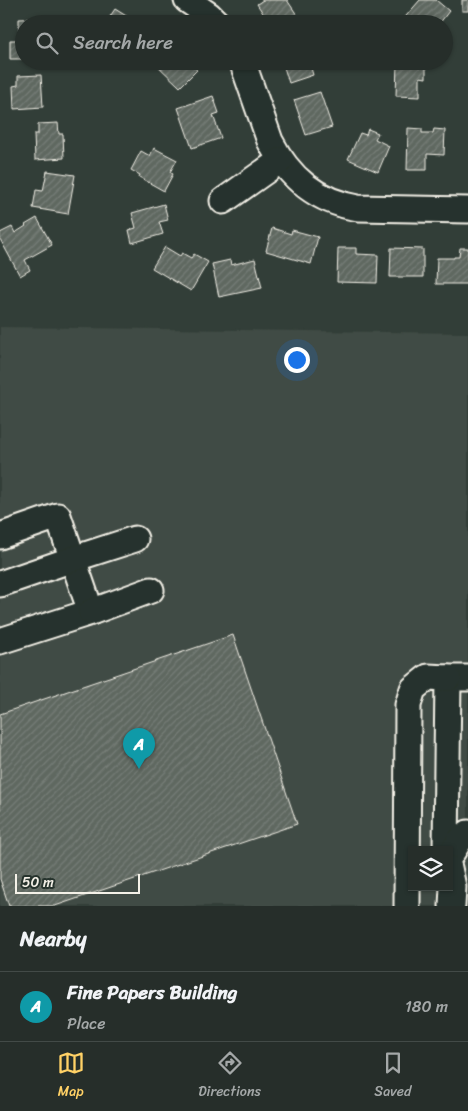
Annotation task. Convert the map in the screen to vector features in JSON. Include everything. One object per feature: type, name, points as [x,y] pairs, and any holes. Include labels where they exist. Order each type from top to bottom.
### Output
[{"type":"street","points":[[187,0],[209,15]]},
{"type":"street","points":[[245,70],[274,150],[290,173],[302,184],[328,199],[358,208],[468,210]]},
{"type":"street","points":[[223,201],[281,160]]},
{"type":"street","points":[[0,536],[58,516],[91,612]]},
{"type":"street","points":[[0,584],[135,539]]},
{"type":"street","points":[[0,641],[91,612],[151,590]]},
{"type":"street","points":[[406,906],[408,705],[413,689],[428,677],[458,678],[446,846]]},
{"type":"street","points":[[453,851],[459,841],[468,833]]},
{"type":"street","points":[[452,906],[453,891]]},
{"type":"shaded area","points":[[0,327],[468,333],[468,906],[0,906]]},
{"type":"building","points":[[263,0],[287,0],[297,15],[264,15],[257,4]]},
{"type":"building","points":[[420,0],[436,0],[449,11],[446,15],[407,15]]},
{"type":"building","points":[[462,0],[468,0],[468,11],[462,11]]},
{"type":"building","points":[[115,9],[125,15],[111,15]]},
{"type":"building","points":[[10,40],[15,40],[15,59],[10,59]]},
{"type":"building","points":[[162,70],[197,70],[180,87]]},
{"type":"building","points":[[285,70],[312,70],[313,75],[289,83]]},
{"type":"building","points":[[397,70],[426,70],[426,78],[420,77],[420,97],[396,96]]},
{"type":"building","points":[[41,75],[43,107],[14,109],[13,86],[18,85],[18,76]]},
{"type":"building","points":[[320,92],[332,127],[306,135],[294,100]]},
{"type":"building","points":[[213,96],[219,113],[213,115],[221,138],[192,148],[178,108]]},
{"type":"building","points":[[58,123],[59,134],[63,134],[64,158],[35,160],[34,134],[38,134],[38,124]]},
{"type":"building","points":[[408,128],[422,129],[422,133],[433,133],[434,129],[445,130],[444,155],[427,154],[427,170],[407,170]]},
{"type":"building","points":[[368,129],[378,133],[375,139],[389,146],[378,172],[348,159],[360,133],[366,135]]},
{"type":"building","points":[[154,148],[177,160],[170,172],[173,174],[164,191],[139,177],[140,175],[131,170],[141,151],[150,156]]},
{"type":"building","points":[[47,171],[75,175],[68,214],[33,208],[36,190],[43,191]]},
{"type":"building","points":[[164,204],[168,220],[159,222],[163,234],[132,243],[129,230],[136,228],[132,213]]},
{"type":"building","points":[[37,218],[52,245],[25,260],[30,270],[20,276],[0,239],[0,233],[12,227],[15,233]]},
{"type":"building","points":[[272,228],[291,234],[292,230],[318,237],[311,264],[266,251]]},
{"type":"building","points":[[165,247],[180,256],[182,253],[191,258],[194,254],[208,262],[191,291],[152,268]]},
{"type":"building","points":[[338,248],[356,248],[356,254],[378,255],[377,283],[337,282]]},
{"type":"building","points":[[391,248],[423,249],[423,277],[390,277]]},
{"type":"building","points":[[460,248],[468,248],[468,284],[436,284],[437,258],[459,257]]},
{"type":"building","points":[[255,259],[262,288],[219,297],[212,264],[230,260],[231,265]]},
{"type":"building","points":[[233,635],[297,824],[55,906],[9,906],[0,879],[0,714]]},
{"type":"place","name":"Fine Papers Building","points":[[139,769]]}]
